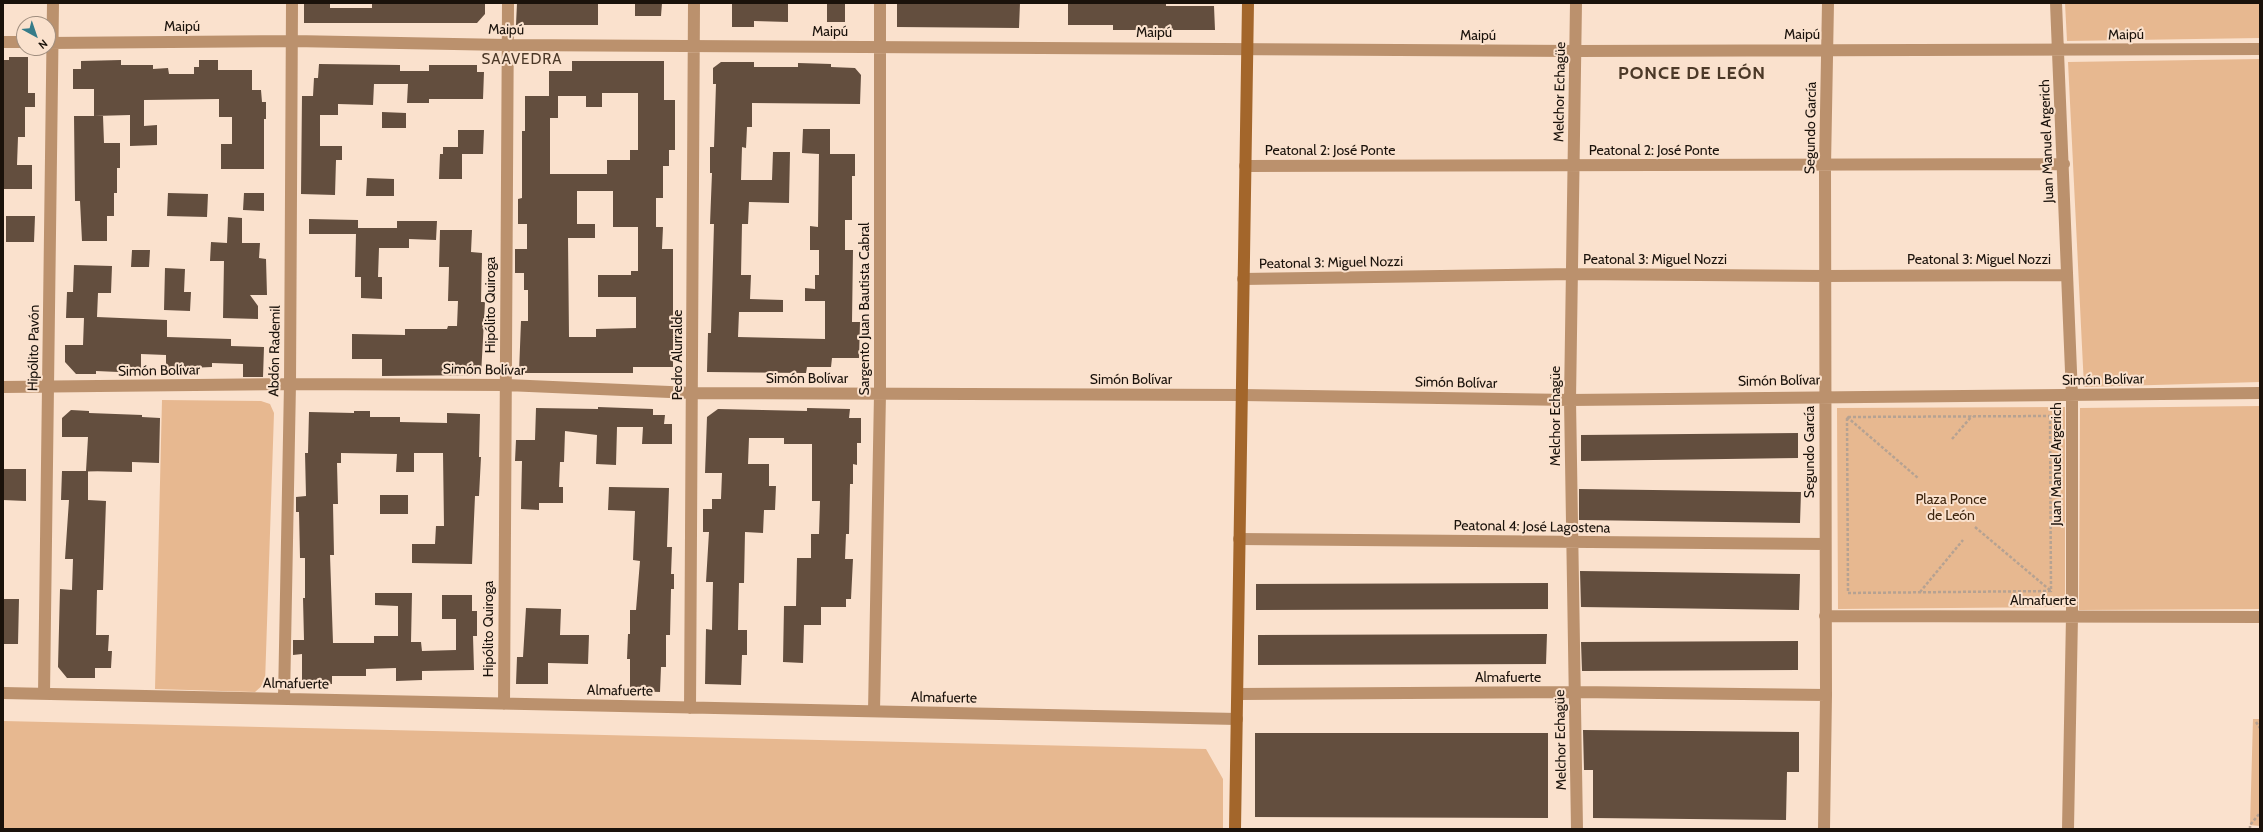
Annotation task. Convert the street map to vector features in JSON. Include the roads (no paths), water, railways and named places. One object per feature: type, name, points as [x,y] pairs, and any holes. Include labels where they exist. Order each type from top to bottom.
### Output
[{"type":"main road","points":[[1235,829],[1248,3]]},
{"type":"street","name":"Hipólito Pavón","points":[[52,16],[53,3]]},
{"type":"street","name":"Abdón Rademil","points":[[284,699],[290,384],[292,3]]},
{"type":"street","name":"Hipólito Quiroga","points":[[504,704],[508,3]]},
{"type":"street","name":"Pedro Alurralde","points":[[690,708],[693,393],[694,3]]},
{"type":"street","name":"Sargento Juan Bautista Cabral","points":[[874,712],[880,394],[880,3]]},
{"type":"street","name":"Melchor Echagüe","points":[[1576,3],[1570,400],[1576,692],[1577,829]]},
{"type":"street","name":"Segundo García","points":[[1824,829],[1826,695],[1824,396],[1825,166],[1828,3]]},
{"type":"street","name":"Juan Manuel Argerich","points":[[2056,3],[2064,164],[2072,396],[2072,616],[2068,829]]},
{"type":"street","name":"Maipú","points":[[56,43],[293,41],[507,45],[1576,51],[2058,51],[2260,49]]},
{"type":"street","points":[[3,42],[16,42]]},
{"type":"street","name":"Hipólito Pavón","points":[[44,694],[50,56]]},
{"type":"street","name":"Peatonal 2: José Ponte","points":[[1245,166],[1825,166],[2064,164]]},
{"type":"street","name":"Peatonal 3: Miguel Nozzi","points":[[1243,280],[1572,274],[1825,276],[2067,275]]},
{"type":"street","name":"Simón Bolívar","points":[[3,387],[48,388],[290,384],[506,385],[693,393],[1242,395],[1570,400],[1824,396],[2072,396],[2260,393]]},
{"type":"street","name":"Peatonal 4: José Lagostena","points":[[1239,539],[1825,544]]},
{"type":"street","name":"Almafuerte","points":[[1825,616],[2260,617]]},
{"type":"street","name":"Almafuerte","points":[[1238,694],[1576,692],[1826,695]]},
{"type":"street","name":"Almafuerte","points":[[3,693],[1236,719]]},
{"type":"district","name":"SAAVEDRA","points":[[522,60]]},
{"type":"district","name":"PONCE DE LEÓN","points":[[1692,74]]},
{"type":"park label","name":"Plaza Ponce de León","points":[[1951,508]]}]
